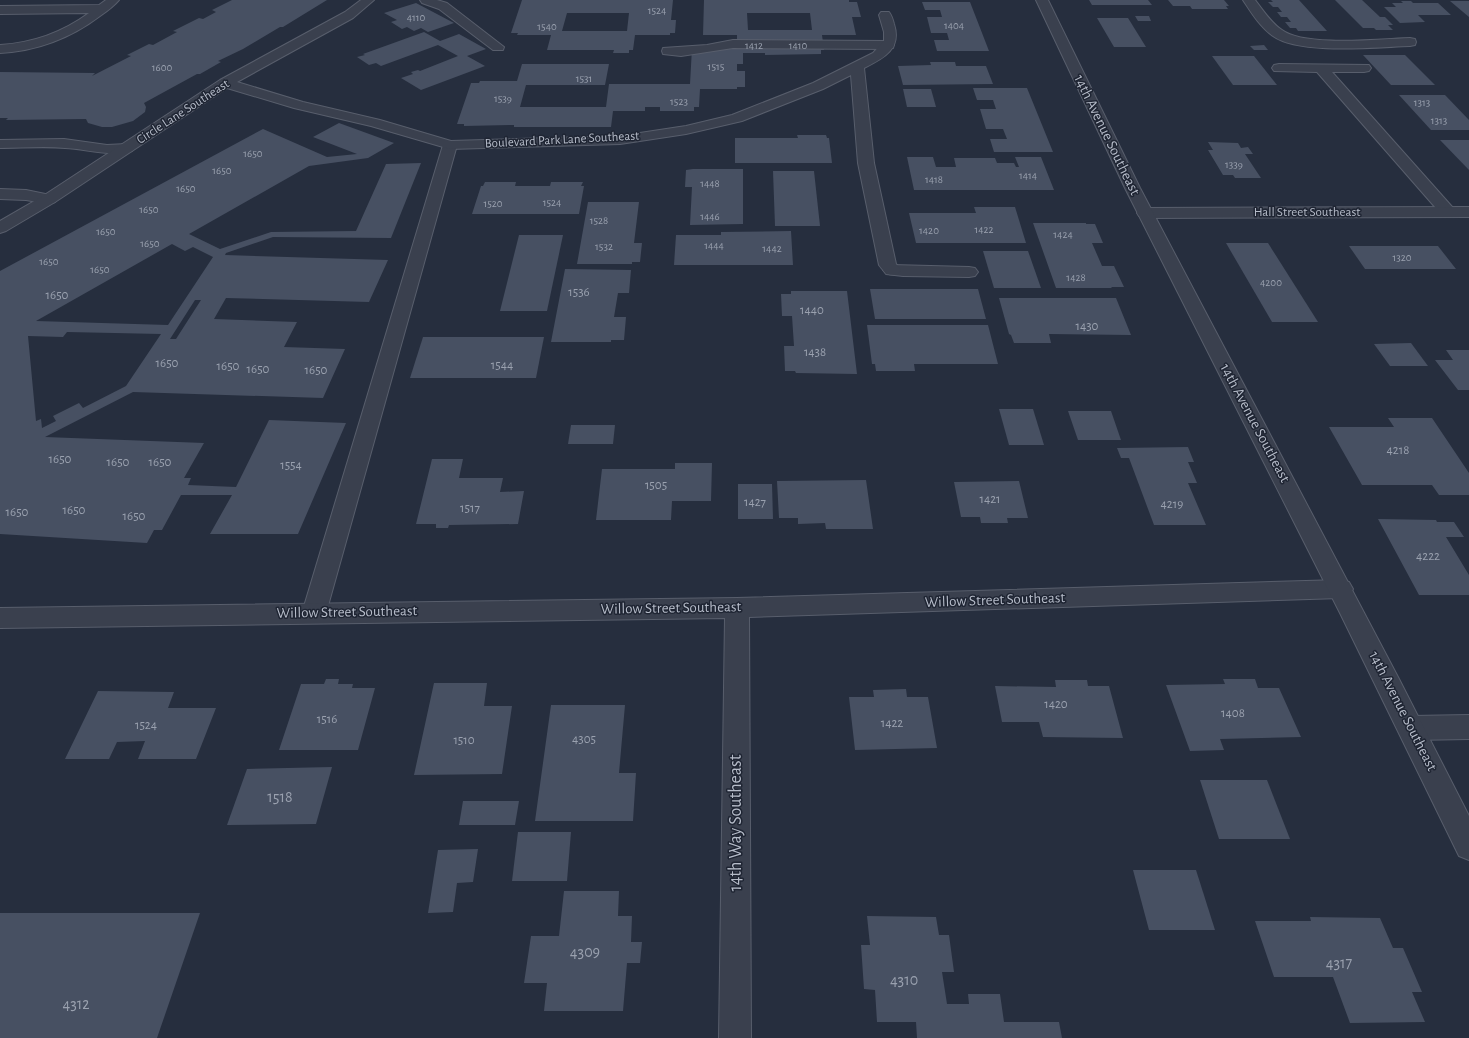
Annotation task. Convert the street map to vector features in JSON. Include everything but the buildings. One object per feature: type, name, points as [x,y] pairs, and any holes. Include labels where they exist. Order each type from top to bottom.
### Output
[{"type":"street","points":[[0,49],[17,49],[42,42],[84,23],[113,0]]},
{"type":"street","name":"Circle Lane Southeast","points":[[0,228],[49,199],[225,83],[349,15],[368,0]]},
{"type":"street","points":[[426,0],[443,6],[498,47]]},
{"type":"street","name":"14th Avenue Southeast","points":[[1042,0],[1145,213],[1341,589],[1412,728],[1469,846]]},
{"type":"street","points":[[1249,0],[1269,26],[1282,36],[1302,42],[1410,42]]},
{"type":"street","points":[[0,10],[102,9]]},
{"type":"street","points":[[668,51],[681,52],[733,44],[888,44],[890,42],[890,32],[885,15]]},
{"type":"street","name":"Boulevard Park Lane Southeast","points":[[225,83],[299,105],[375,123],[450,145],[620,140],[686,130],[737,118],[818,86],[857,67],[878,56],[888,44]]},
{"type":"street","points":[[857,67],[866,163],[888,265],[892,270],[903,271],[969,272]]},
{"type":"street","points":[[1279,68],[1364,68]]},
{"type":"street","points":[[1321,68],[1448,212]]},
{"type":"street","points":[[0,144],[64,144],[107,149],[127,148]]},
{"type":"street","points":[[314,613],[450,145]]},
{"type":"street","points":[[0,194],[26,195],[49,199]]},
{"type":"street","name":"Hall Street Southeast","points":[[1145,213],[1469,212]]},
{"type":"street","name":"Willow Street Southeast","points":[[0,618],[737,608],[1341,589]]},
{"type":"street","name":"14th Way Southeast","points":[[735,1038],[737,608]]},
{"type":"street","points":[[1412,728],[1469,727]]}]
